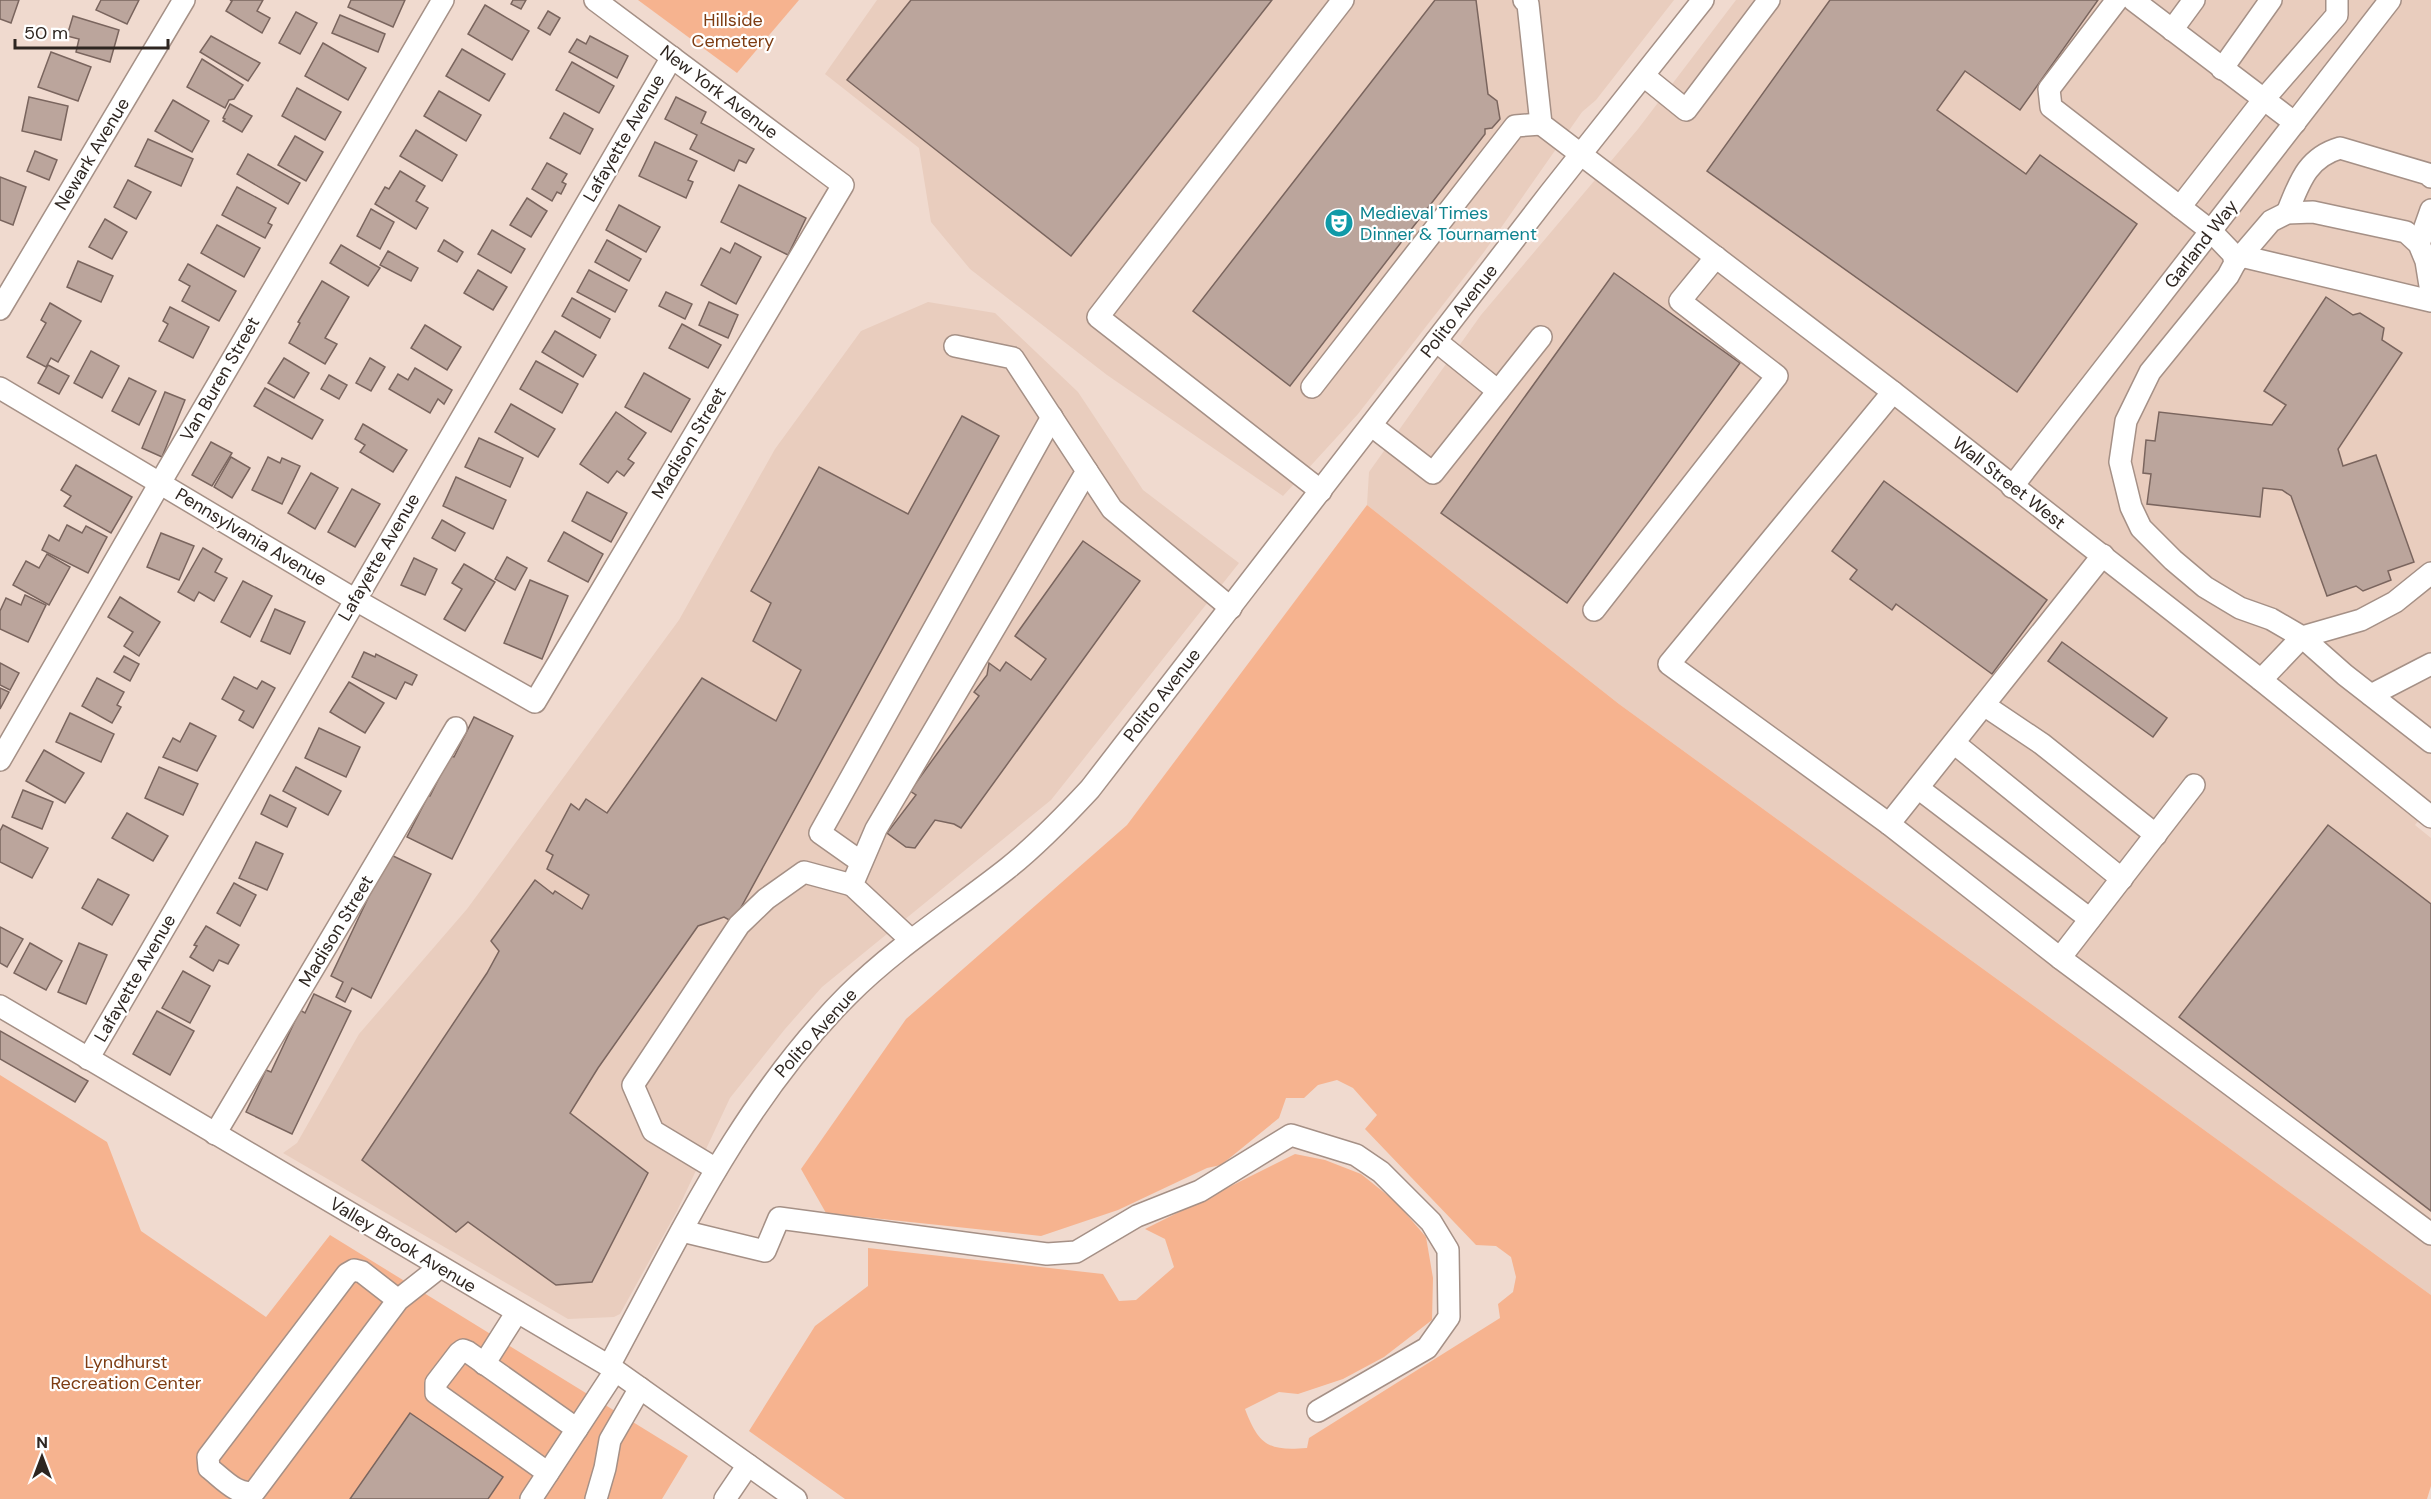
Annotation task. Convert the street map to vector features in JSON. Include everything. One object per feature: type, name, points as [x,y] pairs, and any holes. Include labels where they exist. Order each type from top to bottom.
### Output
[{"type":"street","name":"Newark Avenue","points":[[0,309],[184,0]]},
{"type":"street","name":"Van Buren Street","points":[[0,760],[443,0]]},
{"type":"street","name":"New York Avenue","points":[[595,0],[843,185]]},
{"type":"street","points":[[1321,491],[1098,317],[1343,0]]},
{"type":"street","points":[[1311,387],[1515,126],[1540,124],[1528,4],[1524,0]]},
{"type":"street","name":"Polito Avenue","points":[[531,1499],[577,1429],[612,1369],[682,1231],[716,1170],[761,1097],[803,1043],[849,994],[911,940],[1008,868],[1047,834],[1090,789],[1702,0]]},
{"type":"street","points":[[1644,76],[1686,110],[1769,0]]},
{"type":"street","points":[[2117,0],[2049,89],[2051,107],[2211,231],[2238,260],[2431,301]]},
{"type":"street","points":[[2133,0],[2295,123]]},
{"type":"street","points":[[2172,30],[2194,0]]},
{"type":"street","points":[[2222,69],[2271,0]]},
{"type":"street","points":[[2180,207],[2264,99],[2337,15],[2337,0]]},
{"type":"street","name":"Garland Way","points":[[2012,487],[2390,0]]},
{"type":"street","name":"Lafayette Avenue","points":[[88,1059],[354,599],[672,57]]},
{"type":"street","name":"Wall Street West","points":[[1540,124],[2103,555],[2431,817]]},
{"type":"street","points":[[2287,213],[2304,173],[2326,152],[2340,148],[2428,174],[2431,177]]},
{"type":"street","name":"Madison Street","points":[[535,702],[843,185]]},
{"type":"street","points":[[2419,244],[2431,210]]},
{"type":"street","points":[[2431,292],[2426,261],[2419,244],[2406,232],[2313,212],[2287,213],[2271,222],[2238,260],[2228,276],[2150,372],[2126,422],[2120,462],[2131,507],[2141,528],[2173,560],[2205,586],[2231,603],[2271,619],[2301,637],[2431,742]]},
{"type":"street","points":[[1593,610],[1777,376],[1680,301],[1716,257]]},
{"type":"street","points":[[1372,426],[1433,473],[1540,337]]},
{"type":"street","points":[[1436,341],[1498,391]]},
{"type":"street","points":[[955,346],[1013,358],[1112,509],[1231,608]]},
{"type":"street","name":"Pennsylvania Avenue","points":[[0,388],[354,599],[535,702]]},
{"type":"street","points":[[1893,392],[1669,664],[1889,824],[2060,958],[2431,1234]]},
{"type":"street","points":[[861,862],[820,833],[1052,417]]},
{"type":"street","points":[[852,885],[876,829],[1087,471]]},
{"type":"street","points":[[1889,824],[2103,555]]},
{"type":"street","points":[[2261,680],[2301,637],[2361,620],[2395,602],[2431,573]]},
{"type":"street","points":[[2371,695],[2431,663]]},
{"type":"street","points":[[1984,705],[2042,744],[2156,835]]},
{"type":"street","name":"Madison Street","points":[[215,1134],[456,728]]},
{"type":"street","points":[[1954,742],[2122,879]]},
{"type":"street","points":[[2060,958],[2194,785]]},
{"type":"street","points":[[1918,788],[2090,919]]},
{"type":"street","points":[[716,1170],[653,1131],[633,1085],[739,925],[766,899],[804,872],[852,885],[911,940]]},
{"type":"street","name":"Valley Brook Avenue","points":[[0,1006],[612,1369],[796,1499]]},
{"type":"street","points":[[682,1231],[765,1251],[779,1218],[1047,1254],[1076,1252],[1137,1215],[1200,1191],[1291,1135],[1313,1141],[1356,1155],[1381,1172],[1431,1222],[1448,1250],[1449,1317],[1427,1348],[1318,1411]]},
{"type":"street","points":[[398,1300],[362,1272],[354,1270],[347,1274],[208,1457],[209,1468],[241,1493],[248,1494],[255,1491],[398,1300],[440,1267]]},
{"type":"street","points":[[484,1364],[517,1312]]},
{"type":"street","points":[[548,1473],[436,1393],[436,1383],[463,1350],[577,1429]]},
{"type":"street","points":[[596,1499],[610,1440],[639,1388]]},
{"type":"street","points":[[725,1499],[748,1465]]},
{"type":"shaded area","points":[[877,0],[1674,0],[1596,100],[1582,112],[1484,252],[1358,414],[1283,496],[1107,375],[970,269],[931,222],[919,148],[825,74]]},
{"type":"shaded area","points":[[1736,0],[2431,0],[2431,805],[2415,825],[2431,838],[2431,1295],[1619,704],[1367,505],[1369,472],[1481,315],[1638,129]]},
{"type":"shaded area","points":[[928,302],[995,313],[1078,392],[1143,490],[1239,563],[1051,800],[822,987],[785,1029],[730,1098],[677,1211],[620,1314],[614,1317],[568,1319],[283,1153],[297,1143],[359,1034],[467,909],[679,620],[775,449],[861,331]]},
{"type":"green space","name":"Hillside Cemetery","points":[[638,0],[799,0],[737,73]]},
{"type":"green space","points":[[1367,505],[1619,704],[2431,1295],[2431,1486],[2427,1499],[845,1499],[749,1431],[815,1326],[868,1286],[868,1248],[1103,1274],[1119,1301],[1136,1300],[1174,1267],[1165,1239],[1145,1229],[1295,1154],[1325,1160],[1361,1174],[1396,1202],[1426,1237],[1433,1278],[1432,1320],[1384,1357],[1343,1379],[1298,1394],[1279,1392],[1245,1409],[1255,1431],[1267,1444],[1283,1448],[1307,1448],[1309,1438],[1500,1318],[1498,1304],[1513,1292],[1516,1277],[1511,1257],[1496,1246],[1476,1245],[1365,1129],[1377,1115],[1353,1088],[1337,1080],[1318,1085],[1304,1098],[1286,1098],[1279,1118],[1221,1165],[1207,1168],[1118,1210],[1041,1236],[826,1213],[801,1169],[906,1019],[1127,825]]},
{"type":"green space","name":"Lyndhurst Recreation Center","points":[[0,1075],[107,1142],[141,1231],[266,1317],[330,1235],[688,1456],[662,1499],[0,1499]]},
{"type":"building","points":[[0,0],[19,0],[11,23],[0,19]]},
{"type":"building","points":[[101,0],[139,0],[127,24],[96,10]]},
{"type":"building","points":[[230,0],[263,0],[257,11],[270,18],[262,33],[226,11],[232,1]]},
{"type":"building","points":[[351,0],[405,0],[393,27],[348,7]]},
{"type":"building","points":[[513,0],[526,0],[521,9],[511,4]]},
{"type":"building","points":[[911,0],[1272,0],[1071,256],[847,80]]},
{"type":"building","name":"Medieval Times Dinner & Tournament","points":[[1435,0],[1476,0],[1488,94],[1497,101],[1500,119],[1492,128],[1485,129],[1485,134],[1290,386],[1193,311]]},
{"type":"building","points":[[1830,0],[2098,0],[2020,110],[1965,71],[1937,110],[2026,174],[2040,155],[2137,224],[2017,392],[1707,171]]},
{"type":"building","points":[[485,5],[529,31],[512,60],[468,34]]},
{"type":"building","points":[[548,11],[560,18],[550,35],[538,28]]},
{"type":"building","points":[[296,12],[317,23],[300,54],[279,43]]},
{"type":"building","points":[[340,15],[385,34],[378,52],[332,33]]},
{"type":"building","points":[[73,16],[119,30],[110,62],[76,52],[79,39],[67,36]]},
{"type":"building","points":[[211,36],[260,63],[248,81],[200,52]]},
{"type":"building","points":[[590,36],[628,56],[617,78],[569,52],[577,39],[586,44]]},
{"type":"building","points":[[323,43],[366,68],[348,100],[305,76]]},
{"type":"building","points":[[462,49],[505,74],[489,101],[446,76]]},
{"type":"building","points":[[51,52],[91,67],[78,101],[38,87]]},
{"type":"building","points":[[202,59],[243,85],[225,108],[187,87]]},
{"type":"building","points":[[572,62],[614,86],[599,113],[556,90]]},
{"type":"building","points":[[297,88],[341,112],[325,140],[282,116]]},
{"type":"building","points":[[439,91],[481,115],[466,141],[424,116]]},
{"type":"building","points":[[29,97],[68,106],[61,140],[22,131]]},
{"type":"building","points":[[676,97],[706,112],[701,123],[754,149],[746,163],[739,160],[734,171],[690,149],[697,135],[665,119]]},
{"type":"building","points":[[173,100],[209,121],[192,152],[155,131]]},
{"type":"building","points":[[230,104],[252,116],[242,132],[223,121]]},
{"type":"building","points":[[564,113],[593,129],[580,154],[550,138]]},
{"type":"building","points":[[416,130],[457,155],[442,181],[400,156]]},
{"type":"building","points":[[295,136],[323,152],[306,181],[278,165]]},
{"type":"building","points":[[148,139],[193,159],[181,186],[135,166]]},
{"type":"building","points":[[655,142],[697,161],[688,180],[693,182],[686,198],[639,176]]},
{"type":"building","points":[[35,151],[57,160],[49,180],[27,171]]},
{"type":"building","points":[[248,154],[300,183],[288,204],[237,174]]},
{"type":"building","points":[[547,163],[567,174],[562,182],[566,184],[561,194],[557,192],[552,201],[532,189]]},
{"type":"building","points":[[400,171],[425,186],[416,201],[428,208],[416,229],[375,204],[385,187],[389,189]]},
{"type":"building","points":[[0,177],[26,187],[13,225],[0,220]]},
{"type":"building","points":[[128,180],[151,192],[136,219],[114,207]]},
{"type":"building","points":[[739,185],[806,218],[788,255],[721,222]]},
{"type":"building","points":[[237,187],[276,208],[268,223],[272,225],[265,238],[222,215]]},
{"type":"building","points":[[527,198],[547,211],[531,237],[510,225]]},
{"type":"building","points":[[619,205],[660,227],[646,252],[606,230]]},
{"type":"building","points":[[371,209],[394,222],[380,249],[357,236]]},
{"type":"building","points":[[105,219],[127,232],[112,259],[89,247]]},
{"type":"building","points":[[217,225],[260,248],[244,277],[201,253]]},
{"type":"building","points":[[492,230],[525,249],[511,273],[478,254]]},
{"type":"building","points":[[444,240],[463,252],[457,262],[438,251]]},
{"type":"building","points":[[607,240],[641,259],[629,281],[595,262]]},
{"type":"building","points":[[735,243],[761,257],[736,304],[701,285],[721,248],[730,253]]},
{"type":"building","points":[[341,245],[380,268],[368,286],[330,263]]},
{"type":"building","points":[[388,251],[418,268],[411,281],[380,265]]},
{"type":"building","points":[[78,261],[113,276],[101,302],[67,287]]},
{"type":"building","points":[[188,264],[236,291],[219,321],[182,301],[190,286],[179,280]]},
{"type":"building","points":[[478,270],[507,287],[493,310],[464,293]]},
{"type":"building","points":[[589,270],[627,290],[615,312],[577,292]]},
{"type":"building","points":[[1614,273],[1740,363],[1567,603],[1441,513]]},
{"type":"building","points":[[322,281],[349,297],[325,338],[337,344],[325,364],[289,343],[300,323],[298,322]]},
{"type":"building","points":[[666,292],[692,304],[685,319],[659,306]]},
{"type":"building","points":[[2326,297],[2353,315],[2360,313],[2384,328],[2382,340],[2402,353],[2338,449],[2343,466],[2376,455],[2414,562],[2388,571],[2391,580],[2363,591],[2356,586],[2327,596],[2291,496],[2282,490],[2263,488],[2260,517],[2147,504],[2151,474],[2143,473],[2146,440],[2155,441],[2159,412],[2272,425],[2286,405],[2264,391]]},
{"type":"building","points":[[572,298],[610,319],[600,338],[562,316]]},
{"type":"building","points":[[709,302],[738,315],[728,338],[699,325]]},
{"type":"building","points":[[50,303],[81,321],[58,362],[51,358],[46,367],[27,357],[46,323],[41,320]]},
{"type":"building","points":[[170,307],[209,327],[193,358],[159,341],[168,324],[163,321]]},
{"type":"building","points":[[682,324],[721,345],[708,368],[669,348]]},
{"type":"building","points":[[425,325],[461,347],[447,370],[411,348]]},
{"type":"building","points":[[555,331],[596,355],[583,377],[542,352]]},
{"type":"building","points":[[91,351],[119,366],[102,398],[74,383]]},
{"type":"building","points":[[284,358],[309,373],[294,398],[268,383]]},
{"type":"building","points":[[370,358],[385,367],[371,391],[356,383]]},
{"type":"building","points":[[536,361],[578,384],[562,413],[520,389]]},
{"type":"building","points":[[48,365],[69,376],[59,394],[38,383]]},
{"type":"building","points":[[415,368],[452,390],[444,404],[438,399],[430,413],[389,389],[398,374],[408,380]]},
{"type":"building","points":[[644,373],[690,399],[671,432],[625,407]]},
{"type":"building","points":[[329,375],[347,385],[339,399],[321,389]]},
{"type":"building","points":[[129,378],[156,391],[139,425],[112,411]]},
{"type":"building","points":[[265,388],[323,420],[312,439],[254,406]]},
{"type":"building","points":[[165,392],[185,400],[162,457],[142,448]]},
{"type":"building","points":[[511,404],[555,429],[538,457],[495,432]]},
{"type":"building","points":[[616,412],[646,433],[628,459],[634,463],[624,476],[617,471],[608,483],[580,464]]},
{"type":"building","points":[[962,416],[999,436],[733,922],[724,917],[698,926],[598,1068],[570,1113],[648,1173],[592,1282],[556,1285],[468,1222],[456,1232],[362,1160],[487,973],[499,951],[491,941],[535,880],[553,894],[555,891],[582,909],[589,895],[547,869],[553,855],[546,851],[571,804],[579,810],[586,799],[607,813],[702,678],[776,721],[801,670],[753,641],[771,603],[751,591],[819,467],[908,514]]},
{"type":"building","points":[[363,424],[407,450],[393,472],[360,452],[365,445],[355,439]]},
{"type":"building","points":[[479,438],[523,458],[510,487],[465,467]]},
{"type":"building","points":[[211,442],[232,453],[212,486],[192,475]]},
{"type":"building","points":[[231,457],[250,468],[232,498],[214,487]]},
{"type":"building","points":[[268,457],[280,463],[282,458],[300,466],[282,504],[252,490]]},
{"type":"building","points":[[76,465],[132,497],[111,533],[64,506],[71,496],[61,490]]},
{"type":"building","points":[[311,473],[338,488],[315,529],[288,513]]},
{"type":"building","points":[[456,477],[506,500],[493,529],[443,506]]},
{"type":"building","points":[[1884,481],[2047,600],[1992,674],[1896,604],[1892,610],[1850,579],[1857,570],[1832,551]]},
{"type":"building","points":[[352,489],[380,504],[355,547],[328,532]]},
{"type":"building","points":[[587,492],[627,513],[611,542],[572,521]]},
{"type":"building","points":[[442,520],[465,533],[455,551],[432,538]]},
{"type":"building","points":[[67,525],[82,533],[86,526],[107,537],[88,573],[42,550],[49,535],[59,541]]},
{"type":"building","points":[[564,532],[603,554],[588,582],[548,561]]},
{"type":"building","points":[[161,533],[194,546],[179,580],[147,567]]},
{"type":"building","points":[[1083,541],[1140,581],[961,828],[935,820],[915,848],[906,847],[887,833],[916,795],[910,791],[979,696],[974,692],[987,675],[989,663],[1000,671],[1006,662],[1031,680],[1046,659],[1015,636]]},
{"type":"building","points":[[203,548],[222,559],[215,572],[227,578],[214,601],[199,592],[194,601],[178,592]]},
{"type":"building","points":[[47,554],[70,567],[49,605],[13,585],[26,561],[39,568]]},
{"type":"building","points":[[507,557],[527,568],[515,590],[495,579]]},
{"type":"building","points":[[414,558],[437,569],[425,595],[401,585]]},
{"type":"building","points":[[464,564],[495,582],[465,631],[444,619],[462,589],[452,583]]},
{"type":"building","points":[[530,580],[568,596],[542,659],[504,643]]},
{"type":"building","points":[[243,581],[272,596],[250,637],[221,622]]},
{"type":"building","points":[[25,595],[46,605],[28,642],[0,629],[0,611],[6,598],[21,605]]},
{"type":"building","points":[[120,597],[160,622],[139,656],[124,646],[133,632],[108,617]]},
{"type":"building","points":[[275,609],[305,622],[290,654],[261,641]]},
{"type":"building","points":[[2062,642],[2167,718],[2153,737],[2048,661]]},
{"type":"building","points":[[364,652],[375,657],[376,654],[417,675],[412,685],[405,682],[396,699],[352,677]]},
{"type":"building","points":[[124,656],[139,664],[130,681],[114,672]]},
{"type":"building","points":[[0,663],[19,673],[10,690],[0,685]]},
{"type":"building","points":[[234,677],[257,689],[262,681],[275,688],[253,728],[239,720],[244,711],[222,699]]},
{"type":"building","points":[[97,678],[124,692],[117,705],[121,707],[112,723],[82,706]]},
{"type":"building","points":[[349,682],[384,703],[365,733],[330,712]]},
{"type":"building","points":[[0,688],[9,692],[0,709]]},
{"type":"building","points":[[70,713],[114,734],[101,762],[56,742]]},
{"type":"building","points":[[474,717],[513,736],[452,859],[407,837],[450,756],[454,757]]},
{"type":"building","points":[[190,723],[216,736],[197,771],[163,757],[173,738],[180,742]]},
{"type":"building","points":[[319,728],[360,747],[346,777],[305,758]]},
{"type":"building","points":[[44,750],[84,773],[65,803],[26,781]]},
{"type":"building","points":[[159,767],[198,784],[183,815],[145,798]]},
{"type":"building","points":[[296,767],[341,791],[328,815],[283,791]]},
{"type":"building","points":[[23,790],[53,802],[42,829],[12,817]]},
{"type":"building","points":[[270,795],[296,808],[287,827],[261,814]]},
{"type":"building","points":[[127,813],[168,836],[153,861],[112,838]]},
{"type":"building","points":[[3,825],[48,848],[32,878],[0,862],[0,831]]},
{"type":"building","points":[[2328,825],[2431,904],[2431,1211],[2179,1017]]},
{"type":"building","points":[[256,842],[283,854],[267,890],[239,878]]},
{"type":"building","points":[[389,854],[431,874],[371,998],[352,988],[345,1002],[336,997],[343,982],[331,976]]},
{"type":"building","points":[[98,879],[129,895],[112,925],[82,908]]},
{"type":"building","points":[[234,883],[256,895],[240,926],[217,913]]},
{"type":"building","points":[[206,926],[239,945],[228,964],[219,960],[213,971],[190,957],[197,946],[194,945]]},
{"type":"building","points":[[0,927],[23,939],[7,967],[0,963]]},
{"type":"building","points":[[30,943],[62,961],[46,990],[14,973]]},
{"type":"building","points":[[79,943],[107,955],[86,1004],[58,992]]},
{"type":"building","points":[[183,971],[210,986],[190,1023],[162,1008]]},
{"type":"building","points":[[314,994],[351,1011],[292,1134],[246,1112],[266,1070],[271,1072],[300,1010],[305,1013]]},
{"type":"building","points":[[157,1011],[194,1031],[170,1075],[133,1054]]},
{"type":"building","points":[[0,1031],[88,1081],[75,1102],[0,1059]]},
{"type":"building","points":[[410,1413],[503,1477],[488,1499],[350,1499]]},
{"type":"place","name":"Medieval Times Dinner & Tournament","points":[[1339,223]]}]
